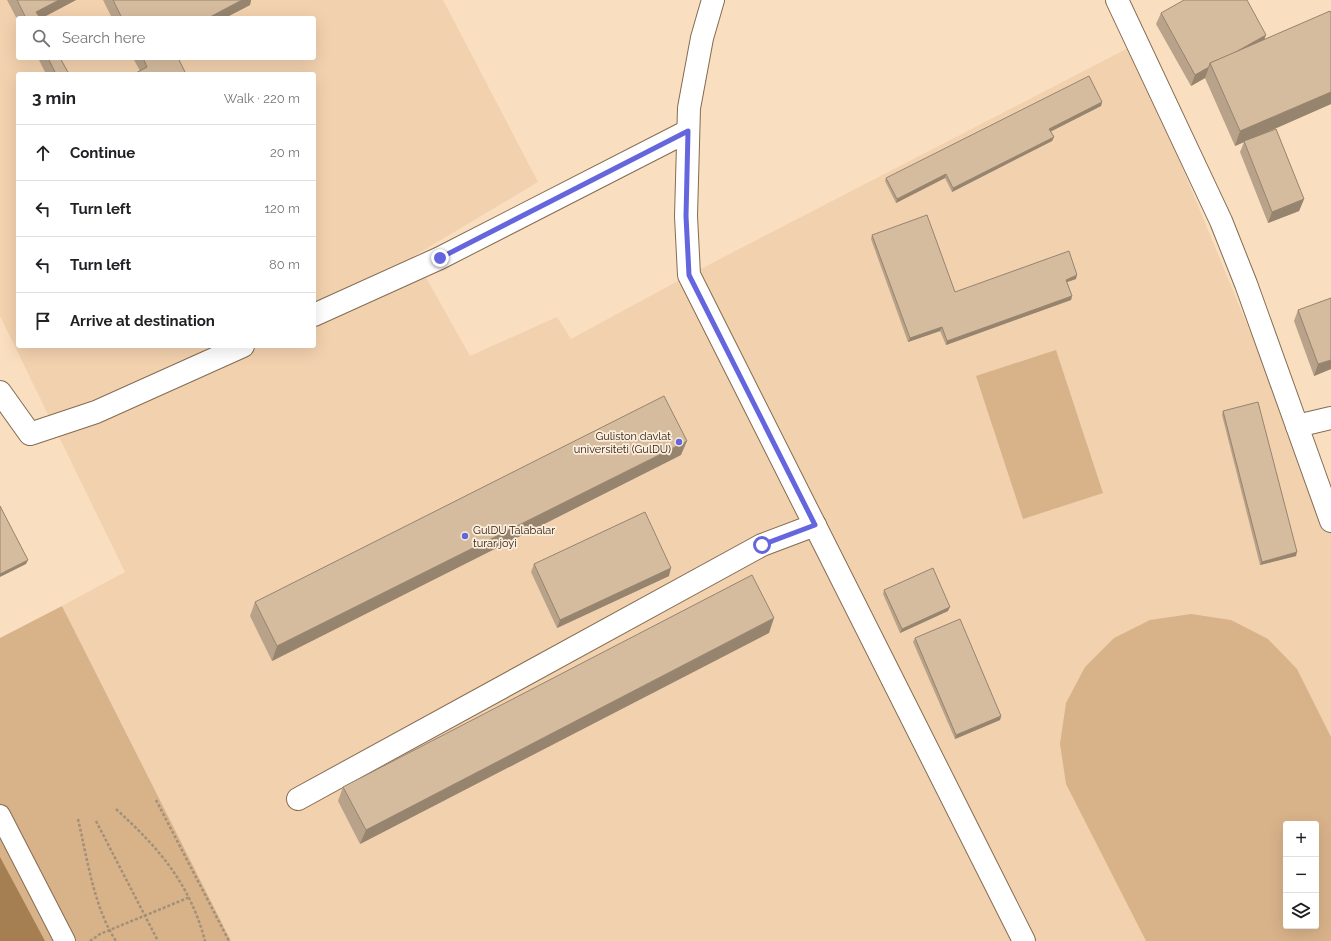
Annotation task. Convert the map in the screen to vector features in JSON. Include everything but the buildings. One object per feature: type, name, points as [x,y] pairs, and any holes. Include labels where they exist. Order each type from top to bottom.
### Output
[{"type":"street","points":[[712,0],[700,46],[689,108],[686,216],[689,275],[1024,941]]},
{"type":"street","points":[[1117,0],[1221,221],[1246,284],[1331,522]]},
{"type":"street","points":[[316,313],[440,258],[688,131]]},
{"type":"street","points":[[0,392],[30,434],[96,412],[239,348]]},
{"type":"street","points":[[1296,426],[1331,418]]},
{"type":"street","points":[[298,799],[762,545],[815,525]]},
{"type":"street","points":[[0,815],[65,941]]},
{"type":"path","points":[[156,800],[229,941]]},
{"type":"path","points":[[116,809],[144,834],[167,862],[190,897],[205,941]]},
{"type":"path","points":[[78,819],[95,890],[109,930],[116,941]]},
{"type":"path","points":[[96,821],[158,941]]},
{"type":"path","points":[[90,941],[109,930],[190,897]]},
{"type":"shaded area","name":"Guliston davlat universiteti (GulDU)","points":[[0,0],[443,0],[538,182],[414,256],[470,356],[557,317],[571,339],[689,275],[1132,46],[1331,528],[1331,941],[231,941],[62,606],[125,572],[0,316]]},
{"type":"shaded area","points":[[1056,350],[1103,493],[1023,519],[976,376]]},
{"type":"shaded area","points":[[62,606],[231,941],[0,941],[0,638]]},
{"type":"shaded area","points":[[1191,614],[1231,620],[1268,639],[1297,669],[1331,737],[1331,941],[1146,941],[1066,784],[1060,744],[1066,703],[1085,667],[1114,638],[1150,620]]},
{"type":"shaded area","points":[[0,857],[45,941],[0,941]]},
{"type":"place","name":"Guliston davlat universiteti (GulDU)","points":[[679,442]]},
{"type":"place","name":"GulDU Talabalar turar joyi","points":[[465,536]]},
{"type":"route","points":[[440,258],[688,131],[686,216],[689,275],[815,525],[762,545]]}]
